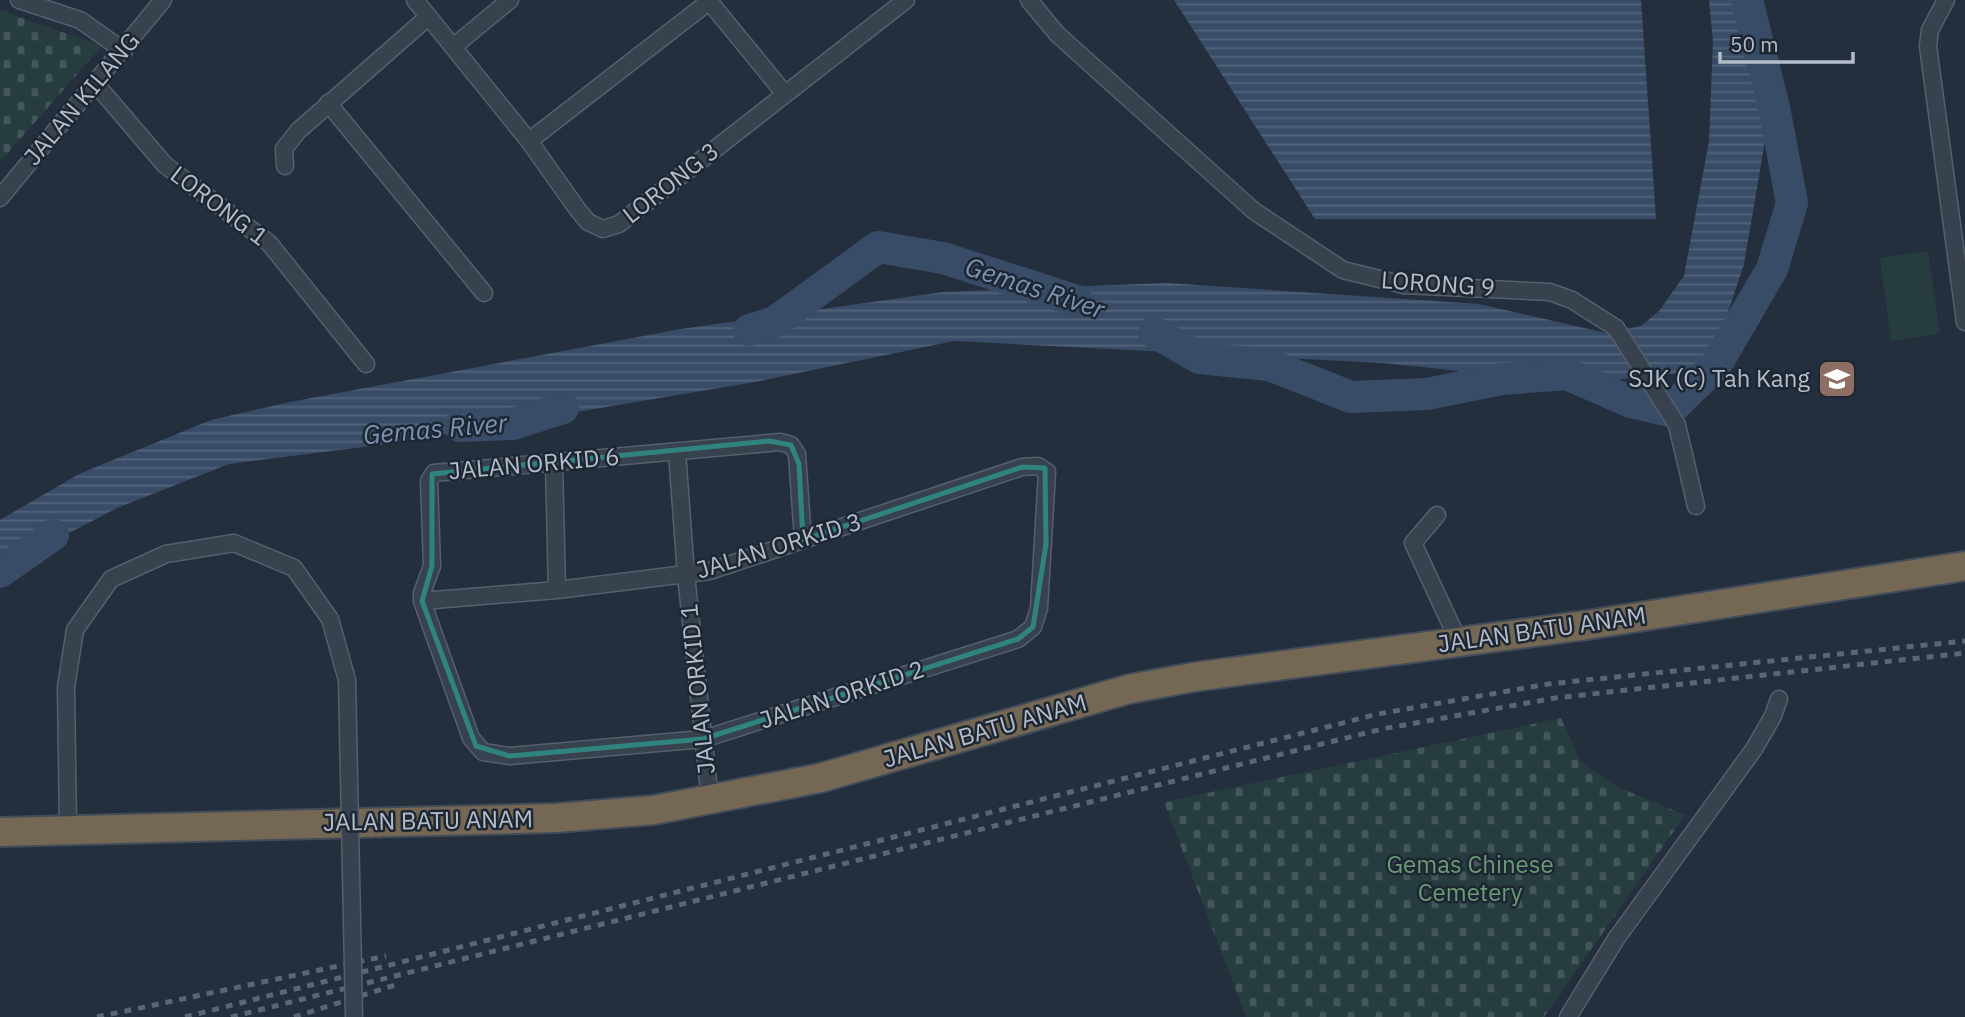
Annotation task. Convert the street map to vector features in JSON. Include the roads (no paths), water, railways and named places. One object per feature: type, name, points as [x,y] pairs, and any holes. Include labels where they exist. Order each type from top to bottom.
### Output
[{"type":"highway","name":"JALAN BATU ANAM","points":[[0,832],[556,818],[654,810],[820,778],[1129,689],[1194,677],[1459,642],[1965,566]]},
{"type":"street","points":[[19,0],[80,20],[124,51]]},
{"type":"street","name":"LORONG 3","points":[[415,0],[529,141],[588,222],[603,229],[611,228],[906,0]]},
{"type":"street","points":[[453,47],[510,0]]},
{"type":"street","name":"LORONG 9","points":[[1029,0],[1057,34],[1254,211],[1343,270],[1404,285],[1550,292],[1572,300],[1616,328],[1677,425],[1696,506]]},
{"type":"street","points":[[1946,0],[1930,30],[1928,47],[1960,231],[1965,322]]},
{"type":"street","points":[[529,141],[709,1],[785,94]]},
{"type":"street","name":"JALAN KILANG","points":[[0,198],[124,51],[158,2]]},
{"type":"street","points":[[285,166],[284,149],[288,142],[328,103],[428,17]]},
{"type":"street","name":"LORONG 1","points":[[95,83],[164,165],[269,243],[366,364]]},
{"type":"street","points":[[328,103],[484,293]]},
{"type":"street","name":"JALAN ORKID 6","points":[[422,601],[422,593],[432,566],[429,481],[432,474],[769,441],[791,445],[799,464],[803,540]]},
{"type":"street","name":"JALAN ORKID 1","points":[[677,452],[686,575],[710,800]]},
{"type":"street","points":[[554,463],[557,590]]},
{"type":"street","name":"JALAN ORKID 3","points":[[422,601],[557,590],[710,571],[1022,467],[1045,468]]},
{"type":"street","name":"JALAN ORKID 2","points":[[422,601],[471,738],[484,752],[510,756],[703,739],[1018,639],[1028,633],[1037,621],[1039,608],[1048,477],[1045,468]]},
{"type":"street","points":[[1437,515],[1413,543],[1459,642]]},
{"type":"street","points":[[68,829],[66,687],[75,630],[111,579],[166,554],[234,542],[295,568],[330,619],[347,680],[354,1017]]},
{"type":"street","points":[[1568,1017],[1616,939],[1754,750],[1779,699]]},
{"type":"water","points":[[1174,0],[1641,0],[1656,219],[1315,219]]},
{"type":"water","points":[[1709,0],[1757,0],[1766,135],[1744,264],[1709,370],[1612,380],[1509,376],[1383,363],[954,341],[755,382],[379,445],[229,464],[117,508],[0,569],[0,520],[79,474],[211,420],[290,402],[681,329],[943,292],[1167,283],[1479,304],[1606,333],[1641,326],[1659,311],[1684,276],[1709,141],[1713,41]]},
{"type":"waterway","name":"Gemas River","points":[[1154,332],[1199,358],[1269,365],[1351,397],[1427,394],[1502,379],[1567,374],[1631,402],[1669,411],[1716,365],[1772,269],[1792,203],[1774,107],[1747,0]]},
{"type":"waterway","name":"Gemas River","points":[[749,330],[775,322],[878,247],[943,258],[1077,301]]},
{"type":"waterway","name":"Gemas River","points":[[460,426],[513,424],[563,408]]},
{"type":"waterway","name":"Gemas River","points":[[0,572],[53,535]]},
{"type":"railway","points":[[185,1017],[1378,714],[1548,684],[1965,641]]},
{"type":"railway","points":[[231,1017],[1382,729],[1555,698],[1965,653]]},
{"type":"railway","points":[[97,1017],[386,956]]},
{"type":"railway","points":[[294,1017],[395,985]]},
{"type":"place","name":"SJK (C) Tah Kang","points":[[1837,379]]},
{"type":"park label","name":"Gemas Chinese Cemetery","points":[[1470,879]]}]
